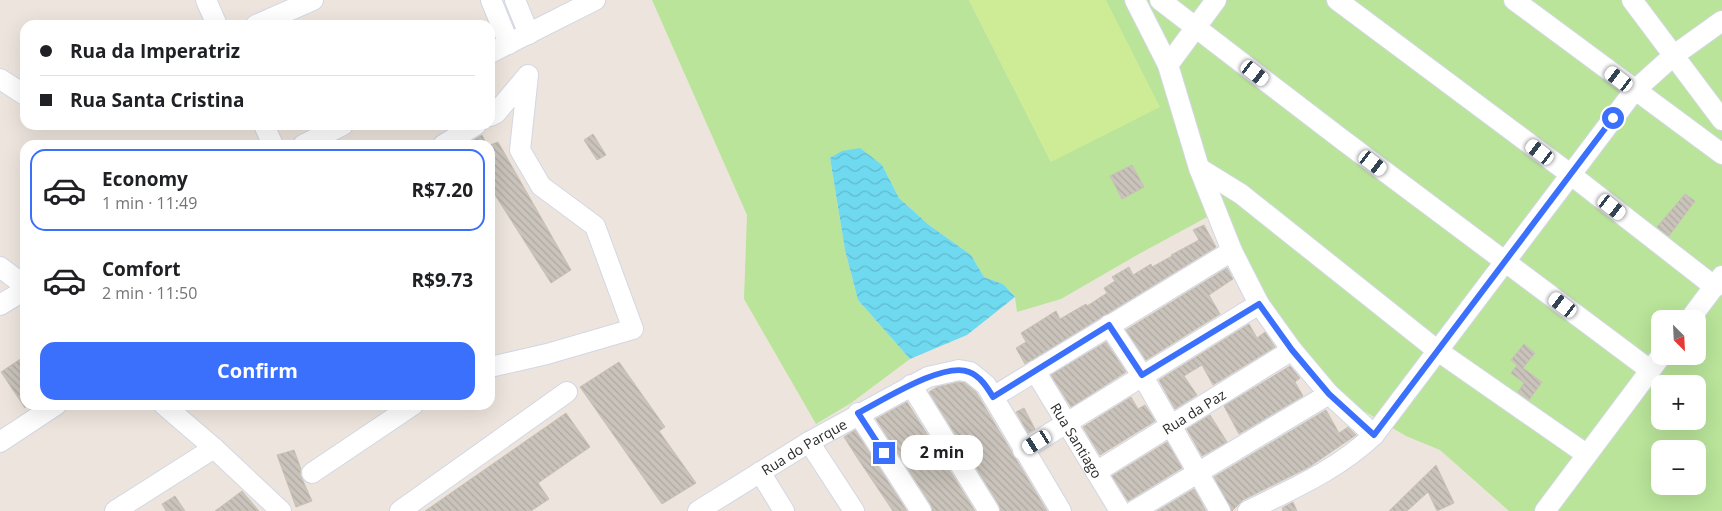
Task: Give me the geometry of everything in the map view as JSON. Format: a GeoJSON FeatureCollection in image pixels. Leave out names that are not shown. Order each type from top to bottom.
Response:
{"type":"FeatureCollection","features":[{"type":"Feature","properties":{"kind":"street"},"geometry":{"type":"LineString","coordinates":[[206,0],[215,20]]}},
{"type":"Feature","properties":{"kind":"street"},"geometry":{"type":"LineString","coordinates":[[267,20],[312,0]]}},
{"type":"Feature","properties":{"kind":"street"},"geometry":{"type":"LineString","coordinates":[[491,0],[509,44]]}},
{"type":"Feature","properties":{"kind":"street"},"geometry":{"type":"LineString","coordinates":[[515,0],[529,34]]}},
{"type":"Feature","properties":{"kind":"street"},"geometry":{"type":"LineString","coordinates":[[495,51],[529,34],[571,6],[595,0]]}},
{"type":"Feature","properties":{"kind":"street"},"geometry":{"type":"LineString","coordinates":[[1135,0],[1168,65],[1199,168],[1232,251],[1259,304],[1292,350],[1329,394],[1374,435]]}},
{"type":"Feature","properties":{"kind":"street"},"geometry":{"type":"LineString","coordinates":[[1160,0],[1504,262],[1651,360]]}},
{"type":"Feature","properties":{"kind":"street"},"geometry":{"type":"LineString","coordinates":[[1168,65],[1216,0]]}},
{"type":"Feature","properties":{"kind":"street"},"geometry":{"type":"LineString","coordinates":[[1337,0],[1570,174],[1718,281],[1697,310]]}},
{"type":"Feature","properties":{"kind":"street"},"geometry":{"type":"LineString","coordinates":[[1514,0],[1634,91],[1722,154]]}},
{"type":"Feature","properties":{"kind":"street"},"geometry":{"type":"LineString","coordinates":[[1632,0],[1722,120]]}},
{"type":"Feature","properties":{"kind":"street"},"geometry":{"type":"LineString","coordinates":[[1248,511],[1331,470],[1354,455],[1374,435],[1634,91],[1673,56],[1722,21]]}},
{"type":"Feature","properties":{"kind":"street"},"geometry":{"type":"LineString","coordinates":[[495,114],[528,75],[520,150],[541,186],[596,226],[633,329],[547,354],[495,366]]}},
{"type":"Feature","properties":{"kind":"street"},"geometry":{"type":"LineString","coordinates":[[0,79],[20,92]]}},
{"type":"Feature","properties":{"kind":"street"},"geometry":{"type":"LineString","coordinates":[[313,140],[333,130]]}},
{"type":"Feature","properties":{"kind":"street"},"geometry":{"type":"LineString","coordinates":[[451,140],[468,130]]}},
{"type":"Feature","properties":{"kind":"street"},"geometry":{"type":"LineString","coordinates":[[1199,168],[1241,194],[1438,351],[1586,454]]}},
{"type":"Feature","properties":{"kind":"street"},"geometry":{"type":"LineString","coordinates":[[993,397],[1232,251]]}},
{"type":"Feature","properties":{"kind":"street"},"geometry":{"type":"LineString","coordinates":[[8,271],[20,283]]}},
{"type":"Feature","properties":{"kind":"street"},"geometry":{"type":"LineString","coordinates":[[0,304],[20,291]]}},
{"type":"Feature","properties":{"kind":"street"},"geometry":{"type":"LineString","coordinates":[[1023,450],[1259,304]]}},
{"type":"Feature","properties":{"kind":"street"},"geometry":{"type":"LineString","coordinates":[[1109,325],[1142,375],[1220,511]]}},
{"type":"Feature","properties":{"kind":"street","name":"Rua da Paz"},"geometry":{"type":"LineString","coordinates":[[1096,472],[1169,424],[1292,350]]}},
{"type":"Feature","properties":{"kind":"street"},"geometry":{"type":"LineString","coordinates":[[1545,511],[1654,365]]}},
{"type":"Feature","properties":{"kind":"street","name":"Rua do Parque"},"geometry":{"type":"LineString","coordinates":[[709,508],[760,472],[858,413],[928,377],[959,370],[970,372],[986,385],[1061,511]]}},
{"type":"Feature","properties":{"kind":"street","name":"Rua Santiago"},"geometry":{"type":"LineString","coordinates":[[1035,371],[1068,422],[1120,511]]}},
{"type":"Feature","properties":{"kind":"street"},"geometry":{"type":"LineString","coordinates":[[911,385],[989,511]]}},
{"type":"Feature","properties":{"kind":"street"},"geometry":{"type":"LineString","coordinates":[[400,511],[567,392]]}},
{"type":"Feature","properties":{"kind":"street"},"geometry":{"type":"LineString","coordinates":[[1134,511],[1329,394]]}},
{"type":"Feature","properties":{"kind":"street"},"geometry":{"type":"LineString","coordinates":[[0,442],[48,410]]}},
{"type":"Feature","properties":{"kind":"street"},"geometry":{"type":"LineString","coordinates":[[170,410],[214,448],[281,511]]}},
{"type":"Feature","properties":{"kind":"street"},"geometry":{"type":"LineString","coordinates":[[312,473],[406,410]]}},
{"type":"Feature","properties":{"kind":"street"},"geometry":{"type":"LineString","coordinates":[[858,413],[921,511]]}},
{"type":"Feature","properties":{"kind":"street"},"geometry":{"type":"LineString","coordinates":[[809,442],[854,511]]}},
{"type":"Feature","properties":{"kind":"street"},"geometry":{"type":"LineString","coordinates":[[115,511],[214,448]]}},
{"type":"Feature","properties":{"kind":"street"},"geometry":{"type":"LineString","coordinates":[[760,472],[784,511]]}},
{"type":"Feature","properties":{"kind":"green space"},"geometry":{"type":"Polygon","coordinates":[[[652,0],[969,0],[1051,162],[1106,0],[1722,0],[1722,511],[1509,511],[1440,450],[1406,436],[1340,397],[1265,298],[1222,209],[1061,299],[1017,312],[1015,297],[1003,284],[984,277],[971,255],[929,225],[899,198],[882,165],[830,158],[845,250],[858,300],[910,359],[851,403],[816,424],[744,299],[747,215],[652,0]]]}},
{"type":"Feature","properties":{"kind":"green space"},"geometry":{"type":"Polygon","coordinates":[[[969,0],[1106,0],[1160,107],[1051,162],[969,0]]]}},
{"type":"Feature","properties":{"kind":"water"},"geometry":{"type":"Polygon","coordinates":[[[860,148],[882,165],[899,198],[929,225],[971,255],[984,277],[1003,284],[1015,297],[967,335],[910,359],[858,300],[845,250],[830,158],[842,151],[860,148]]]}},
{"type":"Feature","properties":{"kind":"building"},"geometry":{"type":"Polygon","coordinates":[[[593,134],[606,155],[597,160],[584,140],[593,134]]]}},
{"type":"Feature","properties":{"kind":"building"},"geometry":{"type":"Polygon","coordinates":[[[482,135],[484,140],[474,140],[482,135]]]}},
{"type":"Feature","properties":{"kind":"building"},"geometry":{"type":"Polygon","coordinates":[[[498,142],[571,270],[551,283],[495,195],[495,143],[498,142]]]}},
{"type":"Feature","properties":{"kind":"building"},"geometry":{"type":"Polygon","coordinates":[[[1132,165],[1144,187],[1122,199],[1110,176],[1132,165]]]}},
{"type":"Feature","properties":{"kind":"building"},"geometry":{"type":"Polygon","coordinates":[[[1685,194],[1695,201],[1669,236],[1657,227],[1685,194]]]}},
{"type":"Feature","properties":{"kind":"building"},"geometry":{"type":"Polygon","coordinates":[[[1204,225],[1216,247],[1025,364],[1016,348],[1026,342],[1021,333],[1056,311],[1060,319],[1086,304],[1087,306],[1107,293],[1104,288],[1115,281],[1112,277],[1129,267],[1133,275],[1151,264],[1152,267],[1172,256],[1199,240],[1193,230],[1204,225]]]}},
{"type":"Feature","properties":{"kind":"building"},"geometry":{"type":"Polygon","coordinates":[[[1227,268],[1233,279],[1209,295],[1220,314],[1146,360],[1126,330],[1227,268]]]}},
{"type":"Feature","properties":{"kind":"building"},"geometry":{"type":"Polygon","coordinates":[[[1249,324],[1257,338],[1265,332],[1275,347],[1213,385],[1202,365],[1184,376],[1197,395],[1175,409],[1159,380],[1249,324]]]}},
{"type":"Feature","properties":{"kind":"building"},"geometry":{"type":"Polygon","coordinates":[[[1106,342],[1126,372],[1071,407],[1051,375],[1106,342]]]}},
{"type":"Feature","properties":{"kind":"building"},"geometry":{"type":"Polygon","coordinates":[[[1524,344],[1535,353],[1523,368],[1542,382],[1529,400],[1518,392],[1524,383],[1511,373],[1517,365],[1511,360],[1524,344]]]}},
{"type":"Feature","properties":{"kind":"building"},"geometry":{"type":"Polygon","coordinates":[[[20,359],[20,400],[1,372],[20,359]]]}},
{"type":"Feature","properties":{"kind":"building"},"geometry":{"type":"Polygon","coordinates":[[[619,362],[665,427],[659,431],[696,483],[662,504],[580,387],[619,362]]]}},
{"type":"Feature","properties":{"kind":"building"},"geometry":{"type":"Polygon","coordinates":[[[1290,366],[1300,378],[1295,382],[1303,396],[1239,434],[1224,406],[1290,366]]]}},
{"type":"Feature","properties":{"kind":"building"},"geometry":{"type":"Polygon","coordinates":[[[959,382],[965,383],[976,392],[1047,511],[1001,511],[929,392],[937,387],[959,382]]]}},
{"type":"Feature","properties":{"kind":"building"},"geometry":{"type":"Polygon","coordinates":[[[1131,397],[1138,409],[1145,405],[1155,421],[1100,455],[1083,427],[1131,397]]]}},
{"type":"Feature","properties":{"kind":"building"},"geometry":{"type":"Polygon","coordinates":[[[907,402],[975,511],[933,511],[876,419],[907,402]]]}},
{"type":"Feature","properties":{"kind":"building"},"geometry":{"type":"Polygon","coordinates":[[[1024,408],[1035,429],[1028,433],[1016,412],[1024,408]]]}},
{"type":"Feature","properties":{"kind":"building"},"geometry":{"type":"Polygon","coordinates":[[[1326,410],[1339,433],[1348,427],[1356,435],[1309,467],[1243,500],[1232,511],[1214,477],[1326,410]]]}},
{"type":"Feature","properties":{"kind":"building"},"geometry":{"type":"Polygon","coordinates":[[[566,413],[590,447],[538,483],[549,499],[531,511],[425,511],[566,413]]]}},
{"type":"Feature","properties":{"kind":"building"},"geometry":{"type":"Polygon","coordinates":[[[1210,415],[1227,442],[1202,456],[1187,429],[1210,415]]]}},
{"type":"Feature","properties":{"kind":"building"},"geometry":{"type":"Polygon","coordinates":[[[855,430],[907,511],[893,511],[858,459],[844,437],[855,430]]]}},
{"type":"Feature","properties":{"kind":"building"},"geometry":{"type":"Polygon","coordinates":[[[1167,442],[1182,468],[1128,501],[1112,476],[1167,442]]]}},
{"type":"Feature","properties":{"kind":"building"},"geometry":{"type":"Polygon","coordinates":[[[294,450],[301,469],[300,474],[312,501],[296,507],[277,455],[294,450]]]}},
{"type":"Feature","properties":{"kind":"building"},"geometry":{"type":"Polygon","coordinates":[[[1436,465],[1454,503],[1437,511],[1428,492],[1407,511],[1389,511],[1436,465]]]}},
{"type":"Feature","properties":{"kind":"building"},"geometry":{"type":"Polygon","coordinates":[[[1194,489],[1206,511],[1157,511],[1194,489]]]}},
{"type":"Feature","properties":{"kind":"building"},"geometry":{"type":"Polygon","coordinates":[[[242,491],[259,511],[215,511],[242,491]]]}},
{"type":"Feature","properties":{"kind":"building"},"geometry":{"type":"Polygon","coordinates":[[[175,496],[185,511],[166,511],[162,504],[175,496]]]}},
{"type":"Feature","properties":{"kind":"building"},"geometry":{"type":"Polygon","coordinates":[[[1293,502],[1297,511],[1283,511],[1282,508],[1293,502]]]}},
{"type":"Feature","properties":{"kind":"route"},"geometry":{"type":"LineString","coordinates":[[884,453],[858,413],[928,377],[959,370],[970,372],[986,385],[993,397],[1109,325],[1142,375],[1259,304],[1292,350],[1329,394],[1374,435],[1613,118]]}}]}
